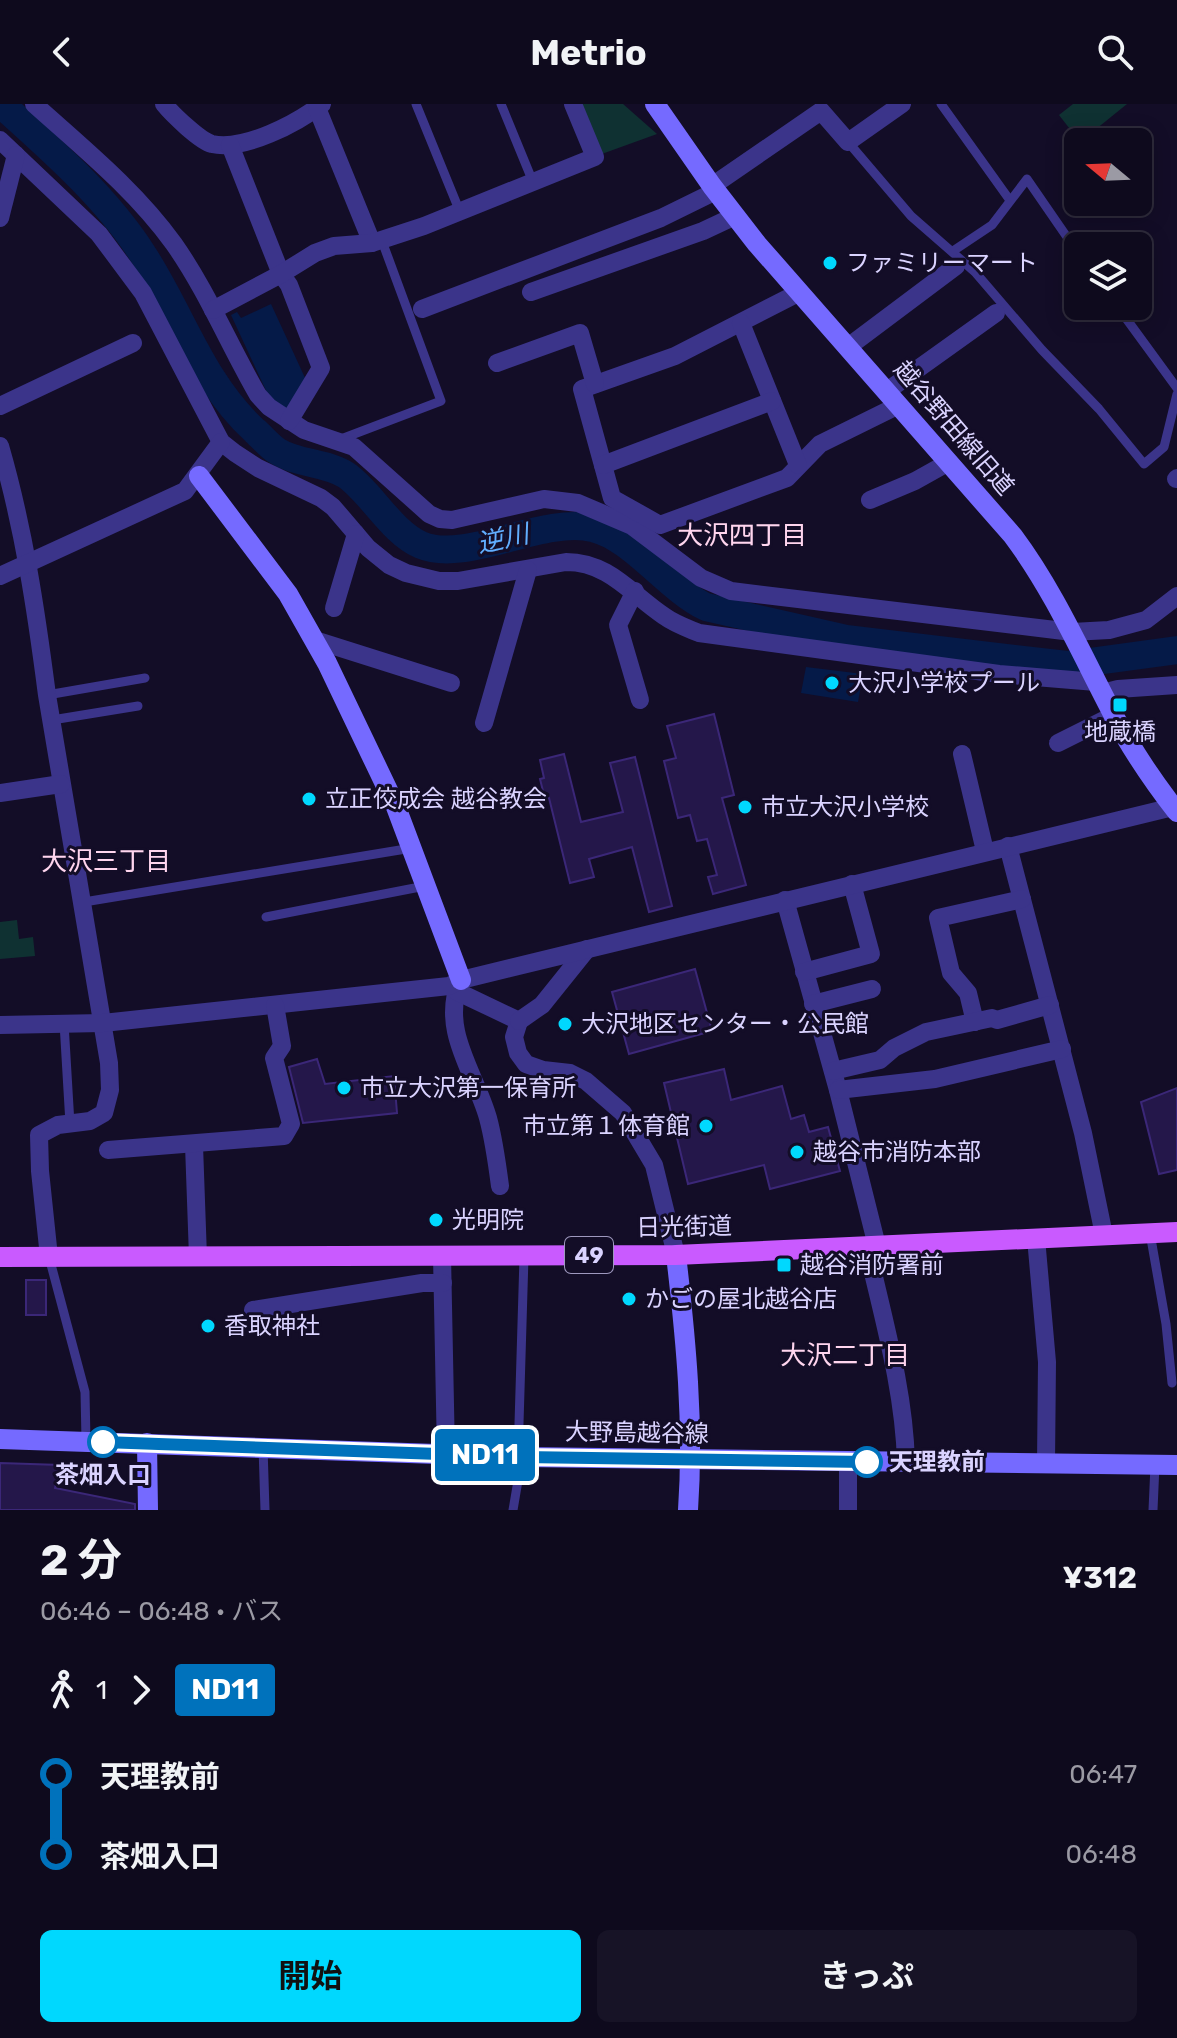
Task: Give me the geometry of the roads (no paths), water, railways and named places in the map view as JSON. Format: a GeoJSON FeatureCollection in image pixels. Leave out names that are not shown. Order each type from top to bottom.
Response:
{"type":"FeatureCollection","features":[{"type":"Feature","properties":{"kind":"main road","name":"日光街道"},"geometry":{"type":"LineString","coordinates":[[0,1257],[676,1255],[1177,1232]]}},
{"type":"Feature","properties":{"kind":"street"},"geometry":{"type":"LineString","coordinates":[[164,104],[209,144],[230,145],[259,139],[320,106],[377,242]]}},
{"type":"Feature","properties":{"kind":"street"},"geometry":{"type":"LineString","coordinates":[[213,310],[315,253],[334,246],[377,242],[595,157],[573,104]]}},
{"type":"Feature","properties":{"kind":"street","name":"越谷野田線旧道"},"geometry":{"type":"LineString","coordinates":[[655,104],[735,216],[1025,552],[1075,637],[1114,715],[1149,775],[1175,810]]}},
{"type":"Feature","properties":{"kind":"street"},"geometry":{"type":"LineString","coordinates":[[422,309],[661,218],[714,189],[821,111],[848,142],[902,104]]}},
{"type":"Feature","properties":{"kind":"street"},"geometry":{"type":"LineString","coordinates":[[42,106],[131,191],[172,242],[193,273],[258,395],[269,407],[304,430],[354,447],[429,514],[440,519],[452,520],[544,499],[578,503],[632,526],[701,578],[731,591],[1075,637],[1146,620],[1177,596]]}},
{"type":"Feature","properties":{"kind":"street"},"geometry":{"type":"LineString","coordinates":[[0,140],[99,234],[143,293],[221,442],[258,468],[321,498],[333,507],[368,548],[389,565],[426,579],[458,581],[566,562],[583,562],[616,577],[663,616],[699,633],[1118,689],[1177,685]]}},
{"type":"Feature","properties":{"kind":"street"},"geometry":{"type":"LineString","coordinates":[[230,145],[321,368],[289,421]]}},
{"type":"Feature","properties":{"kind":"street"},"geometry":{"type":"LineString","coordinates":[[0,218],[16,155]]}},
{"type":"Feature","properties":{"kind":"street"},"geometry":{"type":"LineString","coordinates":[[531,292],[703,231],[735,216]]}},
{"type":"Feature","properties":{"kind":"street"},"geometry":{"type":"LineString","coordinates":[[848,347],[954,258]]}},
{"type":"Feature","properties":{"kind":"street"},"geometry":{"type":"LineString","coordinates":[[800,292],[675,356],[582,389],[612,498],[660,525],[787,478],[820,444],[893,398],[996,313]]}},
{"type":"Feature","properties":{"kind":"street"},"geometry":{"type":"LineString","coordinates":[[741,323],[798,465]]}},
{"type":"Feature","properties":{"kind":"street"},"geometry":{"type":"LineString","coordinates":[[497,363],[580,333],[595,384]]}},
{"type":"Feature","properties":{"kind":"street"},"geometry":{"type":"LineString","coordinates":[[0,406],[133,343]]}},
{"type":"Feature","properties":{"kind":"street"},"geometry":{"type":"LineString","coordinates":[[603,465],[772,401]]}},
{"type":"Feature","properties":{"kind":"street"},"geometry":{"type":"LineString","coordinates":[[0,576],[185,491],[199,476],[221,442]]}},
{"type":"Feature","properties":{"kind":"street"},"geometry":{"type":"LineString","coordinates":[[0,446],[18,507],[29,564],[61,784],[84,902],[109,1063],[110,1090],[104,1113],[90,1121],[58,1125],[39,1135],[49,1257]]}},
{"type":"Feature","properties":{"kind":"street"},"geometry":{"type":"LineString","coordinates":[[870,500],[949,462]]}},
{"type":"Feature","properties":{"kind":"street"},"geometry":{"type":"LineString","coordinates":[[199,476],[273,572],[315,640],[370,748],[412,848],[459,985],[453,1024],[487,1115],[500,1186]]}},
{"type":"Feature","properties":{"kind":"street"},"geometry":{"type":"LineString","coordinates":[[334,608],[356,534]]}},
{"type":"Feature","properties":{"kind":"street"},"geometry":{"type":"LineString","coordinates":[[484,723],[528,570]]}},
{"type":"Feature","properties":{"kind":"street"},"geometry":{"type":"LineString","coordinates":[[635,591],[618,625],[640,700]]}},
{"type":"Feature","properties":{"kind":"street"},"geometry":{"type":"LineString","coordinates":[[315,640],[451,683]]}},
{"type":"Feature","properties":{"kind":"street"},"geometry":{"type":"LineString","coordinates":[[1058,743],[1114,715]]}},
{"type":"Feature","properties":{"kind":"street"},"geometry":{"type":"LineString","coordinates":[[962,754],[985,851]]}},
{"type":"Feature","properties":{"kind":"street"},"geometry":{"type":"LineString","coordinates":[[0,793],[61,784]]}},
{"type":"Feature","properties":{"kind":"street"},"geometry":{"type":"LineString","coordinates":[[0,1025],[103,1023],[459,985],[587,949],[985,851],[1175,810]]}},
{"type":"Feature","properties":{"kind":"street"},"geometry":{"type":"LineString","coordinates":[[1008,846],[1083,1133],[1104,1235]]}},
{"type":"Feature","properties":{"kind":"street"},"geometry":{"type":"LineString","coordinates":[[804,972],[871,954],[852,884]]}},
{"type":"Feature","properties":{"kind":"street"},"geometry":{"type":"LineString","coordinates":[[975,1022],[968,993],[951,973],[938,918],[1022,899]]}},
{"type":"Feature","properties":{"kind":"street"},"geometry":{"type":"LineString","coordinates":[[785,900],[838,1090],[872,1246],[904,1419],[906,1462]]}},
{"type":"Feature","properties":{"kind":"street"},"geometry":{"type":"LineString","coordinates":[[587,949],[542,1005],[519,1021],[514,1037],[518,1053],[526,1064],[543,1070],[570,1073],[586,1081],[623,1113],[654,1165],[676,1255],[685,1338],[691,1460],[688,1510]]}},
{"type":"Feature","properties":{"kind":"street"},"geometry":{"type":"LineString","coordinates":[[459,985],[519,1021]]}},
{"type":"Feature","properties":{"kind":"street"},"geometry":{"type":"LineString","coordinates":[[813,1004],[872,989]]}},
{"type":"Feature","properties":{"kind":"street"},"geometry":{"type":"LineString","coordinates":[[108,1150],[284,1136],[291,1124],[274,1058],[282,1046],[275,1005]]}},
{"type":"Feature","properties":{"kind":"street"},"geometry":{"type":"LineString","coordinates":[[833,1071],[880,1060],[894,1048],[926,1032],[992,1018],[997,1020],[1050,1005]]}},
{"type":"Feature","properties":{"kind":"street"},"geometry":{"type":"LineString","coordinates":[[838,1090],[935,1079],[1062,1049]]}},
{"type":"Feature","properties":{"kind":"street"},"geometry":{"type":"LineString","coordinates":[[194,1145],[198,1257]]}},
{"type":"Feature","properties":{"kind":"street"},"geometry":{"type":"LineString","coordinates":[[1036,1238],[1047,1362],[1046,1463]]}},
{"type":"Feature","properties":{"kind":"street"},"geometry":{"type":"LineString","coordinates":[[442,1256],[446,1454]]}},
{"type":"Feature","properties":{"kind":"street"},"geometry":{"type":"LineString","coordinates":[[253,1310],[422,1283],[443,1283]]}},
{"type":"Feature","properties":{"kind":"street","name":"大野島越谷線"},"geometry":{"type":"LineString","coordinates":[[0,1439],[520,1457],[1177,1465]]}},
{"type":"Feature","properties":{"kind":"street"},"geometry":{"type":"LineString","coordinates":[[147,1443],[148,1510]]}},
{"type":"Feature","properties":{"kind":"street"},"geometry":{"type":"LineString","coordinates":[[848,1462],[848,1510]]}},
{"type":"Feature","properties":{"kind":"lane"},"geometry":{"type":"LineString","coordinates":[[416,104],[460,212]]}},
{"type":"Feature","properties":{"kind":"lane"},"geometry":{"type":"LineString","coordinates":[[501,104],[533,182]]}},
{"type":"Feature","properties":{"kind":"lane"},"geometry":{"type":"LineString","coordinates":[[941,104],[1009,199]]}},
{"type":"Feature","properties":{"kind":"lane"},"geometry":{"type":"LineString","coordinates":[[848,142],[911,216],[954,258],[975,272],[1042,350],[1099,409],[1144,464],[1164,447],[1177,394]]}},
{"type":"Feature","properties":{"kind":"lane"},"geometry":{"type":"LineString","coordinates":[[954,258],[992,225],[1027,179],[1064,233]]}},
{"type":"Feature","properties":{"kind":"lane"},"geometry":{"type":"LineString","coordinates":[[338,440],[441,401],[377,242]]}},
{"type":"Feature","properties":{"kind":"lane"},"geometry":{"type":"LineString","coordinates":[[1127,320],[1177,388]]}},
{"type":"Feature","properties":{"kind":"lane"},"geometry":{"type":"LineString","coordinates":[[47,695],[145,678]]}},
{"type":"Feature","properties":{"kind":"lane"},"geometry":{"type":"LineString","coordinates":[[52,720],[138,706]]}},
{"type":"Feature","properties":{"kind":"lane"},"geometry":{"type":"LineString","coordinates":[[84,902],[412,848]]}},
{"type":"Feature","properties":{"kind":"lane"},"geometry":{"type":"LineString","coordinates":[[266,917],[425,886]]}},
{"type":"Feature","properties":{"kind":"lane"},"geometry":{"type":"LineString","coordinates":[[64,1023],[70,1124]]}},
{"type":"Feature","properties":{"kind":"lane"},"geometry":{"type":"LineString","coordinates":[[1150,1233],[1166,1324],[1172,1383]]}},
{"type":"Feature","properties":{"kind":"lane"},"geometry":{"type":"LineString","coordinates":[[513,1510],[520,1457],[524,1255]]}},
{"type":"Feature","properties":{"kind":"lane"},"geometry":{"type":"LineString","coordinates":[[49,1257],[85,1392],[86,1441]]}},
{"type":"Feature","properties":{"kind":"lane"},"geometry":{"type":"LineString","coordinates":[[263,1447],[265,1510]]}},
{"type":"Feature","properties":{"kind":"lane"},"geometry":{"type":"LineString","coordinates":[[1153,1510],[1155,1465]]}},
{"type":"Feature","properties":{"kind":"water"},"geometry":{"type":"Polygon","coordinates":[[[271,304],[306,380],[286,411],[269,397],[231,315],[237,312],[241,318],[271,304]]]}},
{"type":"Feature","properties":{"kind":"water","name":"大沢小学校プール"},"geometry":{"type":"Polygon","coordinates":[[[806,667],[863,674],[858,702],[801,693],[806,667]]]}},
{"type":"Feature","properties":{"kind":"waterway","name":"逆川"},"geometry":{"type":"LineString","coordinates":[[1,104],[76,174],[128,232],[156,276],[206,369],[236,412],[277,451],[346,475],[400,531],[421,545],[460,549],[551,528],[593,528],[622,541],[677,588],[706,607],[846,639],[1067,665],[1177,650]]}},
{"type":"Feature","properties":{"kind":"place","name":"ファミリーマート"},"geometry":{"type":"Point","coordinates":[830,263]}},
{"type":"Feature","properties":{"kind":"place","name":"大沢小学校プール"},"geometry":{"type":"Point","coordinates":[832,683]}},
{"type":"Feature","properties":{"kind":"place","name":"地蔵橋"},"geometry":{"type":"Point","coordinates":[1120,705]}},
{"type":"Feature","properties":{"kind":"place","name":"立正佼成会 越谷教会"},"geometry":{"type":"Point","coordinates":[309,799]}},
{"type":"Feature","properties":{"kind":"place","name":"市立大沢小学校"},"geometry":{"type":"Point","coordinates":[745,807]}},
{"type":"Feature","properties":{"kind":"place","name":"大沢地区センター・公民館"},"geometry":{"type":"Point","coordinates":[565,1024]}},
{"type":"Feature","properties":{"kind":"place","name":"市立大沢第一保育所"},"geometry":{"type":"Point","coordinates":[344,1088]}},
{"type":"Feature","properties":{"kind":"place","name":"市立第１体育館"},"geometry":{"type":"Point","coordinates":[706,1126]}},
{"type":"Feature","properties":{"kind":"place","name":"越谷市消防本部"},"geometry":{"type":"Point","coordinates":[797,1152]}},
{"type":"Feature","properties":{"kind":"place","name":"光明院"},"geometry":{"type":"Point","coordinates":[436,1220]}},
{"type":"Feature","properties":{"kind":"place","name":"越谷消防署前"},"geometry":{"type":"Point","coordinates":[784,1265]}},
{"type":"Feature","properties":{"kind":"place","name":"かごの屋北越谷店"},"geometry":{"type":"Point","coordinates":[629,1299]}},
{"type":"Feature","properties":{"kind":"place","name":"香取神社"},"geometry":{"type":"Point","coordinates":[208,1326]}},
{"type":"Feature","properties":{"kind":"place","name":"茶畑入口"},"geometry":{"type":"Point","coordinates":[103,1442]}},
{"type":"Feature","properties":{"kind":"place","name":"天理教前"},"geometry":{"type":"Point","coordinates":[867,1462]}},
{"type":"Feature","properties":{"kind":"district","name":"大沢四丁目"},"geometry":{"type":"Point","coordinates":[742,535]}},
{"type":"Feature","properties":{"kind":"district","name":"大沢三丁目"},"geometry":{"type":"Point","coordinates":[106,861]}},
{"type":"Feature","properties":{"kind":"district","name":"大沢二丁目"},"geometry":{"type":"Point","coordinates":[845,1355]}}]}
